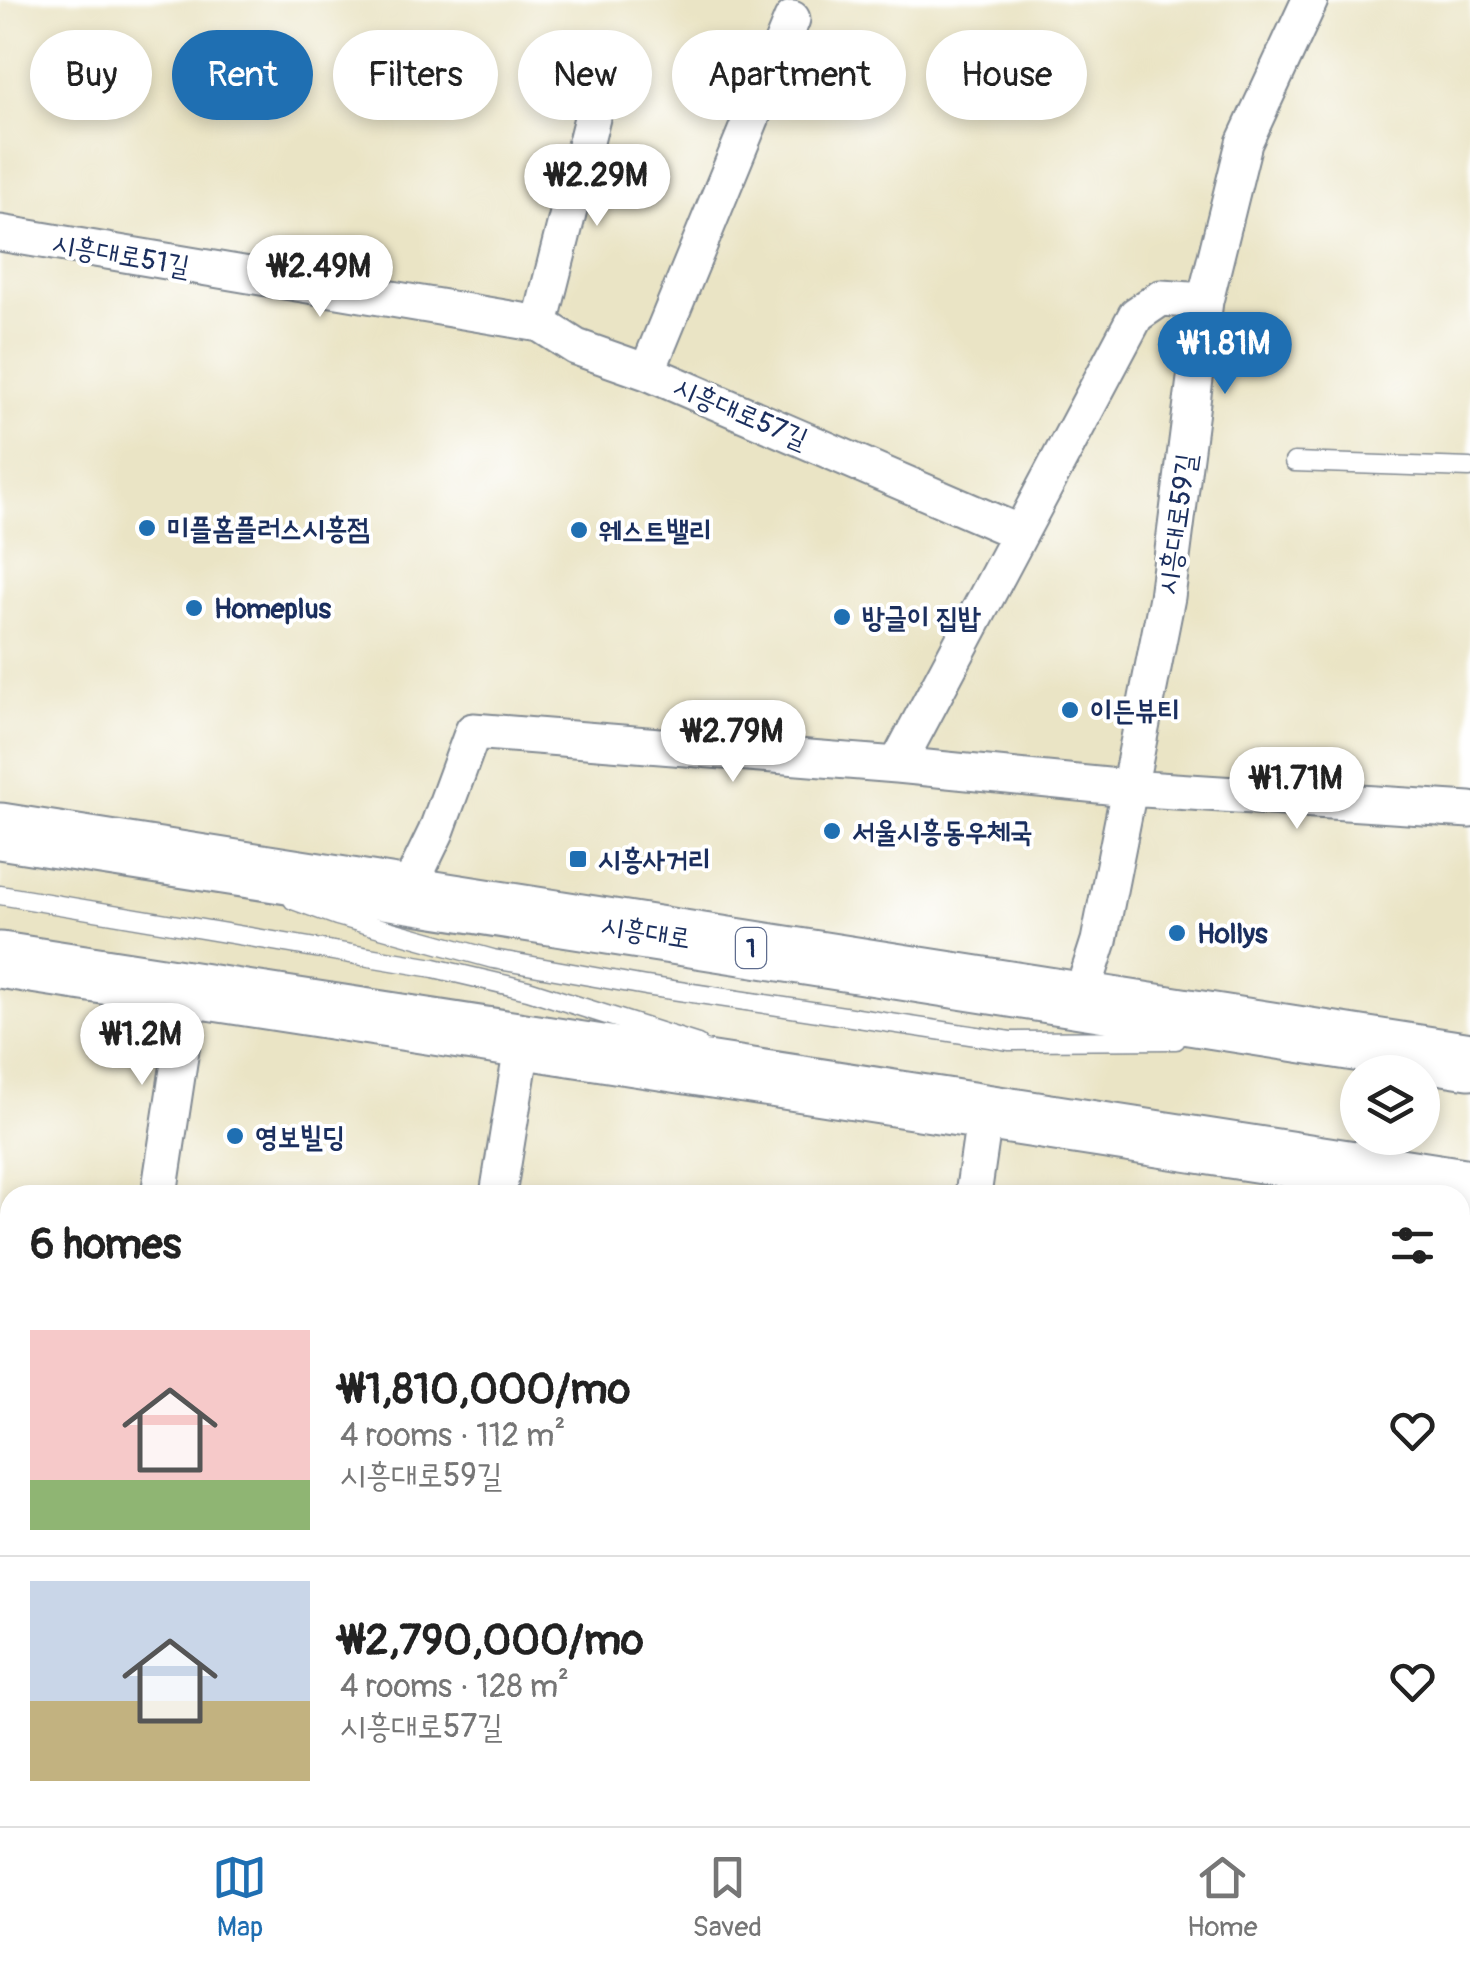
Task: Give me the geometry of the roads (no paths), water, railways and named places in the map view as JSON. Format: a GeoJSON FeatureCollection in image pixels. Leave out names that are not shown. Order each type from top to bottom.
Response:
{"type":"FeatureCollection","features":[{"type":"Feature","properties":{"kind":"main road","name":"시흥대로"},"geometry":{"type":"LineString","coordinates":[[0,830],[1470,1060]]}},
{"type":"Feature","properties":{"kind":"main road"},"geometry":{"type":"LineString","coordinates":[[0,960],[1451,1185]]}},
{"type":"Feature","properties":{"kind":"street","name":"시흥대로59길"},"geometry":{"type":"LineString","coordinates":[[1080,1000],[1099,941],[1167,597],[1204,301],[1244,142],[1310,0]]}},
{"type":"Feature","properties":{"kind":"street","name":"시흥대로57길"},"geometry":{"type":"LineString","coordinates":[[792,19],[646,372],[1020,533]]}},
{"type":"Feature","properties":{"kind":"street"},"geometry":{"type":"LineString","coordinates":[[540,324],[591,120]]}},
{"type":"Feature","properties":{"kind":"street","name":"시흥대로51길"},"geometry":{"type":"LineString","coordinates":[[0,233],[540,324],[576,347],[646,372]]}},
{"type":"Feature","properties":{"kind":"street"},"geometry":{"type":"LineString","coordinates":[[896,765],[1136,315],[1161,298],[1204,301]]}},
{"type":"Feature","properties":{"kind":"street"},"geometry":{"type":"LineString","coordinates":[[406,894],[436,832],[473,731],[1128,788],[1470,810]]}},
{"type":"Feature","properties":{"kind":"street"},"geometry":{"type":"LineString","coordinates":[[161,1185],[190,990]]}},
{"type":"Feature","properties":{"kind":"street"},"geometry":{"type":"LineString","coordinates":[[500,1185],[523,1041]]}},
{"type":"Feature","properties":{"kind":"street"},"geometry":{"type":"LineString","coordinates":[[974,1185],[984,1112]]}},
{"type":"Feature","properties":{"kind":"lane"},"geometry":{"type":"LineString","coordinates":[[1294,462],[1470,468]]}},
{"type":"Feature","properties":{"kind":"lane"},"geometry":{"type":"LineString","coordinates":[[176,858],[338,916],[493,959],[1010,1042],[1188,1040]]}},
{"type":"Feature","properties":{"kind":"lane"},"geometry":{"type":"LineString","coordinates":[[0,895],[434,968],[528,990],[718,1050]]}},
{"type":"Feature","properties":{"kind":"lane"},"geometry":{"type":"LineString","coordinates":[[1208,1039],[1327,1038]]}},
{"type":"Feature","properties":{"kind":"lane"},"geometry":{"type":"LineString","coordinates":[[737,1056],[851,1092]]}},
{"type":"Feature","properties":{"kind":"place","name":"미플홈플러스시흥점"},"geometry":{"type":"Point","coordinates":[147,528]}},
{"type":"Feature","properties":{"kind":"place","name":"웨스트밸리"},"geometry":{"type":"Point","coordinates":[579,530]}},
{"type":"Feature","properties":{"kind":"place","name":"Homeplus"},"geometry":{"type":"Point","coordinates":[194,608]}},
{"type":"Feature","properties":{"kind":"place","name":"방글이 집밥"},"geometry":{"type":"Point","coordinates":[842,617]}},
{"type":"Feature","properties":{"kind":"place","name":"이든뷰티"},"geometry":{"type":"Point","coordinates":[1070,710]}},
{"type":"Feature","properties":{"kind":"place","name":"서울시흥동우체국"},"geometry":{"type":"Point","coordinates":[832,831]}},
{"type":"Feature","properties":{"kind":"place","name":"시흥사거리"},"geometry":{"type":"Point","coordinates":[578,859]}},
{"type":"Feature","properties":{"kind":"place","name":"Hollys"},"geometry":{"type":"Point","coordinates":[1177,933]}},
{"type":"Feature","properties":{"kind":"place","name":"영보빌딩"},"geometry":{"type":"Point","coordinates":[235,1136]}}]}
